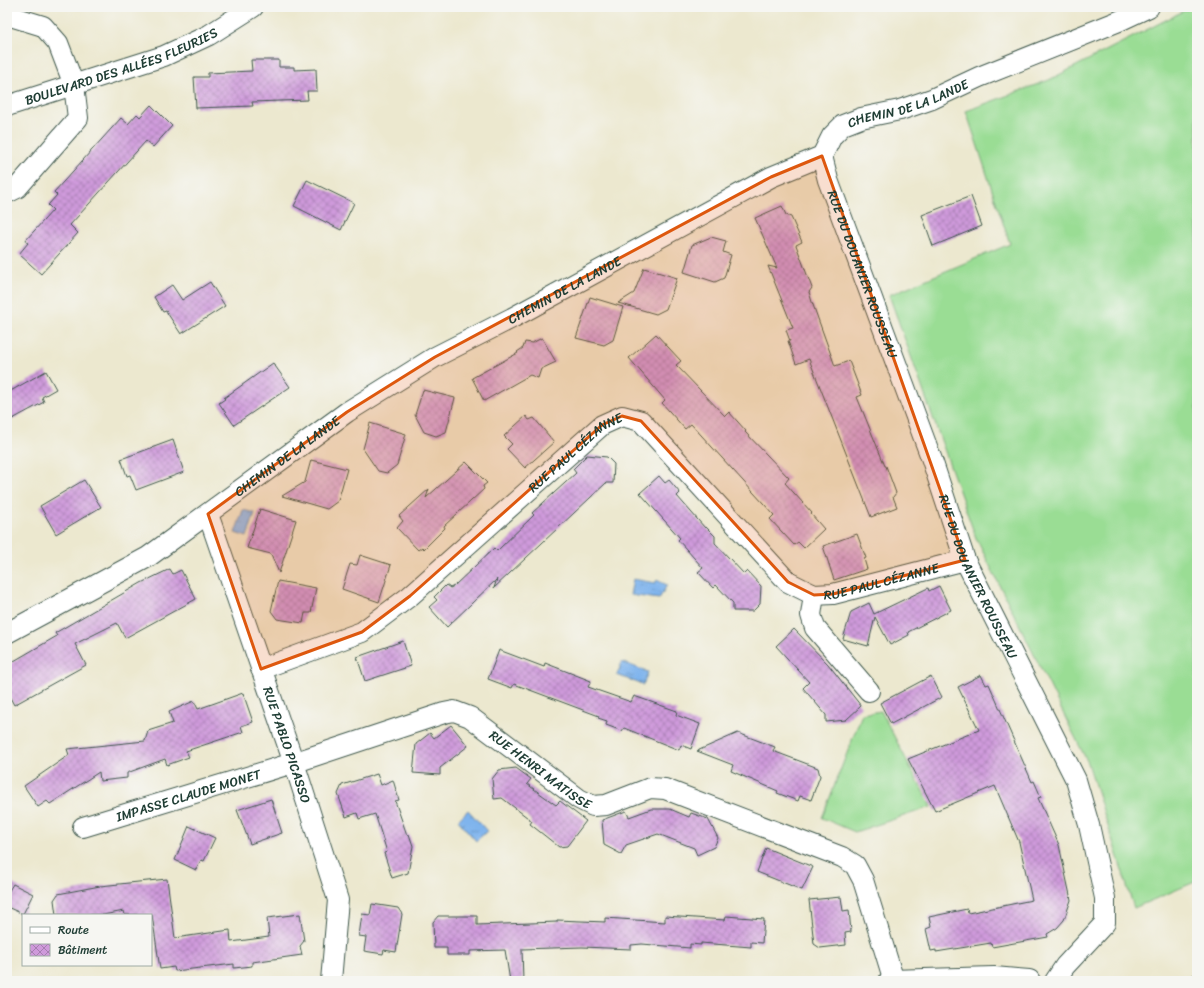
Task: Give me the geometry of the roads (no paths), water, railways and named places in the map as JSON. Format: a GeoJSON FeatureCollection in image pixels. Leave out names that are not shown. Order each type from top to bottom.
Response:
{"type":"FeatureCollection","features":[{"type":"Feature","properties":{"kind":"street","name":"BOULEVARD DES ALLÉES FLEURIES"},"geometry":{"type":"LineString","coordinates":[[7,106],[164,56],[209,35],[254,7]]}},
{"type":"Feature","properties":{"kind":"street","name":"CHEMIN DE LA LANDE"},"geometry":{"type":"LineString","coordinates":[[7,633],[148,557],[347,412],[435,357],[512,318],[771,177],[822,156],[832,136],[843,125],[861,118],[900,110],[932,98],[979,77],[1112,24],[1149,7]]}},
{"type":"Feature","properties":{"kind":"street"},"geometry":{"type":"LineString","coordinates":[[7,15],[43,26],[58,43],[74,85],[78,118],[18,188],[7,193]]}},
{"type":"Feature","properties":{"kind":"street","name":"RUE DU DOUANIER ROUSSEAU"},"geometry":{"type":"LineString","coordinates":[[822,156],[828,180],[932,460],[965,560],[1076,780],[1089,824],[1105,898],[1104,923],[1065,966],[1055,981]]}},
{"type":"Feature","properties":{"kind":"street","name":"RUE PAUL CÉZANNE"},"geometry":{"type":"LineString","coordinates":[[261,670],[362,632],[410,596],[602,425],[622,416],[641,421],[788,582],[814,595],[833,594],[965,560]]}},
{"type":"Feature","properties":{"kind":"street","name":"RUE PABLO PICASSO"},"geometry":{"type":"LineString","coordinates":[[208,514],[338,900],[331,981]]}},
{"type":"Feature","properties":{"kind":"street"},"geometry":{"type":"LineString","coordinates":[[814,595],[811,615],[815,628],[869,691]]}},
{"type":"Feature","properties":{"kind":"street","name":"RUE HENRI MATISSE"},"geometry":{"type":"LineString","coordinates":[[293,763],[444,712],[454,711],[470,717],[579,799],[593,806],[606,805],[650,788],[665,789],[842,857],[855,866],[863,880],[894,981]]}},
{"type":"Feature","properties":{"kind":"street","name":"IMPASSE CLAUDE MONET"},"geometry":{"type":"LineString","coordinates":[[84,827],[293,763]]}},
{"type":"Feature","properties":{"kind":"street"},"geometry":{"type":"LineString","coordinates":[[890,981],[994,978],[1029,981]]}},
{"type":"Feature","properties":{"kind":"water"},"geometry":{"type":"Polygon","coordinates":[[[243,510],[255,513],[247,537],[235,533],[243,510]]]}},
{"type":"Feature","properties":{"kind":"water"},"geometry":{"type":"Polygon","coordinates":[[[633,579],[655,583],[657,580],[667,585],[659,599],[630,595],[633,579]]]}},
{"type":"Feature","properties":{"kind":"water"},"geometry":{"type":"Polygon","coordinates":[[[622,662],[648,672],[643,685],[617,675],[622,662]]]}},
{"type":"Feature","properties":{"kind":"water"},"geometry":{"type":"Polygon","coordinates":[[[468,810],[487,831],[476,841],[458,820],[468,810]]]}},
{"type":"Feature","properties":{"kind":"railway"},"geometry":{"type":"LineString","coordinates":[[1186,981],[1197,975]]}}]}
